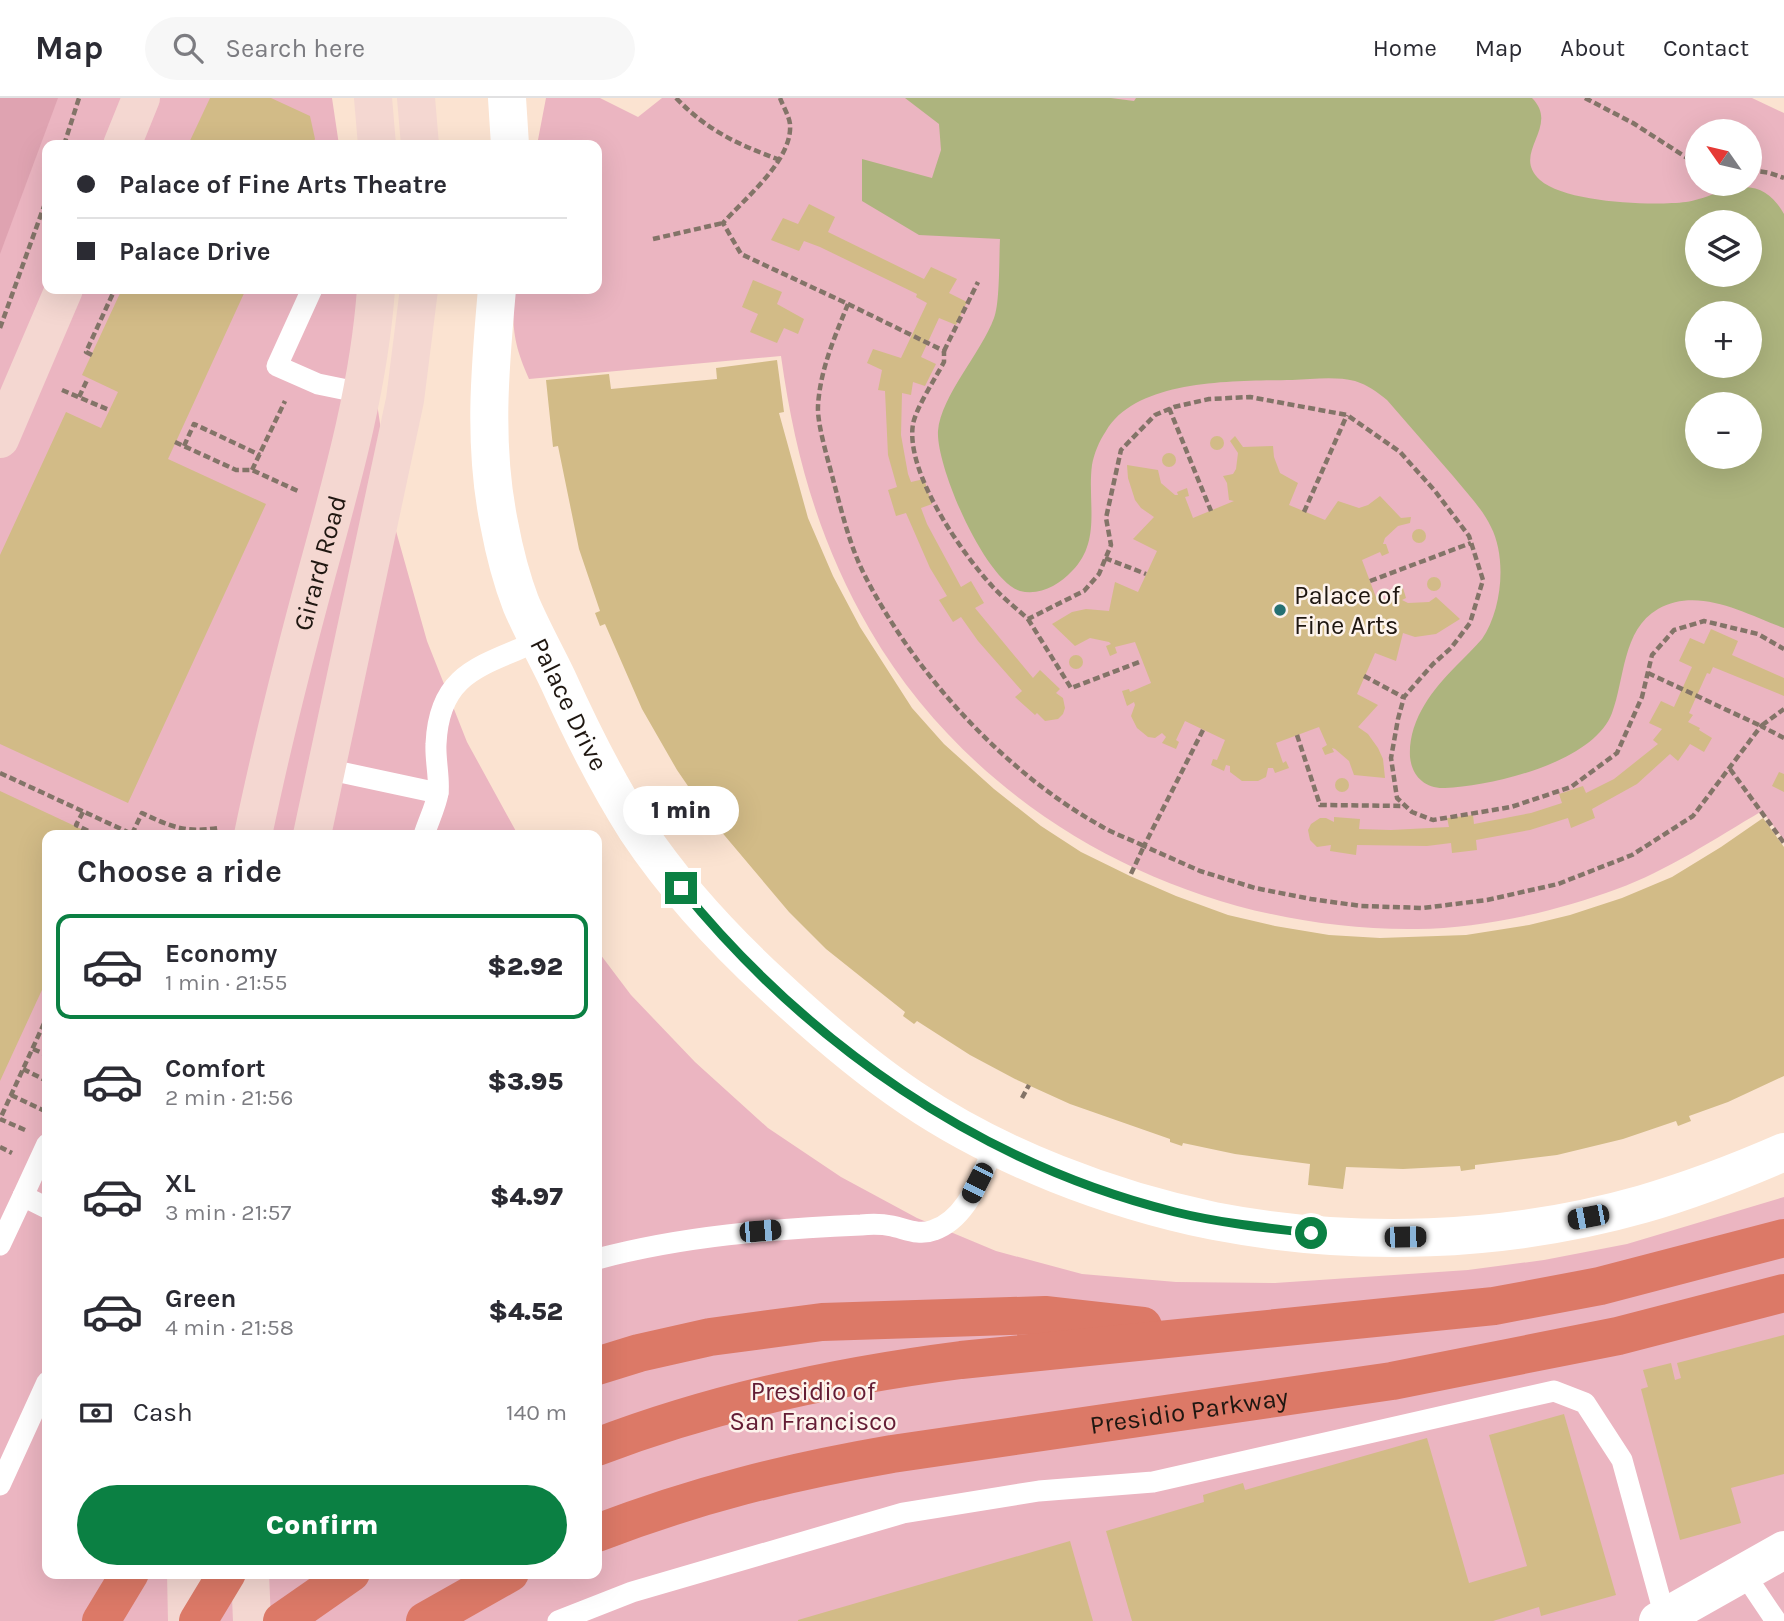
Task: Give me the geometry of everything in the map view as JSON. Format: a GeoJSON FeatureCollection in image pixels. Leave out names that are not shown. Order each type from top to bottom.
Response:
{"type":"FeatureCollection","features":[{"type":"Feature","properties":{"kind":"highway"},"geometry":{"type":"LineString","coordinates":[[602,1445],[727,1404],[834,1380],[961,1360],[1494,1306],[1643,1276],[1784,1238]]}},
{"type":"Feature","properties":{"kind":"highway","name":"Presidio Parkway"},"geometry":{"type":"LineString","coordinates":[[602,1531],[691,1499],[815,1467],[1392,1381],[1618,1336],[1784,1293]]}},
{"type":"Feature","properties":{"kind":"highway"},"geometry":{"type":"LineString","coordinates":[[602,1364],[709,1336],[785,1325],[860,1320],[1045,1315],[1225,1335]]}},
{"type":"Feature","properties":{"kind":"highway"},"geometry":{"type":"LineString","coordinates":[[101,1621],[126,1579]]}},
{"type":"Feature","properties":{"kind":"highway"},"geometry":{"type":"LineString","coordinates":[[198,1621],[223,1579]]}},
{"type":"Feature","properties":{"kind":"highway"},"geometry":{"type":"LineString","coordinates":[[282,1621],[342,1579]]}},
{"type":"Feature","properties":{"kind":"highway"},"geometry":{"type":"LineString","coordinates":[[425,1621],[499,1579]]}},
{"type":"Feature","properties":{"kind":"main road"},"geometry":{"type":"LineString","coordinates":[[130,124],[149,98]]}},
{"type":"Feature","properties":{"kind":"main road"},"geometry":{"type":"LineString","coordinates":[[373,98],[377,140]]}},
{"type":"Feature","properties":{"kind":"main road"},"geometry":{"type":"LineString","coordinates":[[416,98],[420,140]]}},
{"type":"Feature","properties":{"kind":"main road"},"geometry":{"type":"LineString","coordinates":[[0,439],[62,294]]}},
{"type":"Feature","properties":{"kind":"main road","name":"Girard Road"},"geometry":{"type":"LineString","coordinates":[[237,830],[277,727],[337,500],[362,393],[375,294]]}},
{"type":"Feature","properties":{"kind":"main road","name":"Girard Road"},"geometry":{"type":"LineString","coordinates":[[313,830],[405,400],[418,294]]}},
{"type":"Feature","properties":{"kind":"main road"},"geometry":{"type":"LineString","coordinates":[[186,1579],[187,1621]]}},
{"type":"Feature","properties":{"kind":"main road"},"geometry":{"type":"LineString","coordinates":[[250,1579],[252,1621]]}},
{"type":"Feature","properties":{"kind":"street"},"geometry":{"type":"LineString","coordinates":[[507,98],[510,140]]}},
{"type":"Feature","properties":{"kind":"street","name":"Palace Drive"},"geometry":{"type":"LineString","coordinates":[[497,294],[488,403],[488,444],[492,481],[508,564],[522,606],[589,744],[637,830],[728,942],[802,1012],[912,1098],[995,1147],[1074,1179],[1174,1212],[1274,1229],[1380,1237],[1483,1233],[1533,1228],[1588,1217],[1641,1205],[1690,1189],[1784,1152]]}},
{"type":"Feature","properties":{"kind":"street"},"geometry":{"type":"LineString","coordinates":[[1662,1619],[1784,1550]]}},
{"type":"Feature","properties":{"kind":"lane"},"geometry":{"type":"LineString","coordinates":[[310,294],[277,366],[318,384],[362,393]]}},
{"type":"Feature","properties":{"kind":"lane"},"geometry":{"type":"LineString","coordinates":[[426,830],[438,793],[435,768],[437,730],[445,700],[452,688],[474,669],[538,641]]}},
{"type":"Feature","properties":{"kind":"lane"},"geometry":{"type":"LineString","coordinates":[[326,769],[438,793]]}},
{"type":"Feature","properties":{"kind":"lane"},"geometry":{"type":"LineString","coordinates":[[602,1258],[670,1243],[753,1232],[870,1224],[893,1226],[914,1232],[934,1231],[953,1220],[961,1211],[995,1147]]}},
{"type":"Feature","properties":{"kind":"lane"},"geometry":{"type":"LineString","coordinates":[[0,1245],[42,1155]]}},
{"type":"Feature","properties":{"kind":"lane"},"geometry":{"type":"LineString","coordinates":[[23,1196],[42,1206]]}},
{"type":"Feature","properties":{"kind":"lane"},"geometry":{"type":"LineString","coordinates":[[558,1621],[632,1592],[903,1513],[1039,1491],[1153,1482],[1554,1391],[1585,1403],[1622,1460],[1662,1619]]}},
{"type":"Feature","properties":{"kind":"lane"},"geometry":{"type":"LineString","coordinates":[[0,1485],[42,1393]]}},
{"type":"Feature","properties":{"kind":"lane"},"geometry":{"type":"LineString","coordinates":[[1743,1572],[1776,1621]]}},
{"type":"Feature","properties":{"kind":"path"},"geometry":{"type":"LineString","coordinates":[[66,140],[79,98]]}},
{"type":"Feature","properties":{"kind":"path"},"geometry":{"type":"LineString","coordinates":[[676,98],[704,125],[728,139],[780,160]]}},
{"type":"Feature","properties":{"kind":"path"},"geometry":{"type":"LineString","coordinates":[[653,239],[723,223],[780,160],[788,145],[790,123],[780,98]]}},
{"type":"Feature","properties":{"kind":"path"},"geometry":{"type":"LineString","coordinates":[[1585,98],[1633,123],[1685,157]]}},
{"type":"Feature","properties":{"kind":"path"},"geometry":{"type":"LineString","coordinates":[[1762,172],[1784,178]]}},
{"type":"Feature","properties":{"kind":"path"},"geometry":{"type":"LineString","coordinates":[[0,328],[42,212]]}},
{"type":"Feature","properties":{"kind":"path"},"geometry":{"type":"LineString","coordinates":[[723,223],[741,254],[944,351]]}},
{"type":"Feature","properties":{"kind":"path"},"geometry":{"type":"LineString","coordinates":[[978,282],[944,351],[944,362],[913,424],[915,456],[929,494],[950,530],[992,586],[1028,619],[1071,688],[1142,661]]}},
{"type":"Feature","properties":{"kind":"path"},"geometry":{"type":"LineString","coordinates":[[92,355],[86,352],[113,294]]}},
{"type":"Feature","properties":{"kind":"path"},"geometry":{"type":"LineString","coordinates":[[848,304],[829,349],[818,407],[841,508],[863,572],[893,625],[931,677],[991,743],[1069,805],[1101,826],[1144,846],[1200,870],[1255,888],[1311,899],[1361,906],[1423,908],[1474,902],[1558,884],[1632,855],[1693,816],[1761,726],[1784,709]]}},
{"type":"Feature","properties":{"kind":"path"},"geometry":{"type":"LineString","coordinates":[[252,470],[298,375]]}},
{"type":"Feature","properties":{"kind":"path"},"geometry":{"type":"LineString","coordinates":[[79,397],[88,378]]}},
{"type":"Feature","properties":{"kind":"path"},"geometry":{"type":"LineString","coordinates":[[71,394],[110,410]]}},
{"type":"Feature","properties":{"kind":"path"},"geometry":{"type":"LineString","coordinates":[[1028,619],[1084,591],[1099,574],[1111,545],[1106,519],[1122,450],[1156,415],[1169,408],[1209,398],[1250,397],[1348,415],[1400,452],[1435,491],[1469,536],[1483,580],[1470,623],[1451,648],[1404,697],[1391,758],[1397,798],[1412,812],[1433,820],[1511,807],[1571,787],[1617,753],[1643,696],[1653,655],[1674,629],[1704,621],[1758,634],[1784,649]]}},
{"type":"Feature","properties":{"kind":"path"},"geometry":{"type":"LineString","coordinates":[[1169,408],[1211,511]]}},
{"type":"Feature","properties":{"kind":"path"},"geometry":{"type":"LineString","coordinates":[[1304,512],[1348,415]]}},
{"type":"Feature","properties":{"kind":"path"},"geometry":{"type":"LineString","coordinates":[[184,446],[194,424],[260,455]]}},
{"type":"Feature","properties":{"kind":"path"},"geometry":{"type":"LineString","coordinates":[[175,442],[236,470],[252,470],[304,494]]}},
{"type":"Feature","properties":{"kind":"path"},"geometry":{"type":"LineString","coordinates":[[1370,581],[1471,543]]}},
{"type":"Feature","properties":{"kind":"path"},"geometry":{"type":"LineString","coordinates":[[1105,558],[1146,573]]}},
{"type":"Feature","properties":{"kind":"path"},"geometry":{"type":"LineString","coordinates":[[1648,673],[1784,738]]}},
{"type":"Feature","properties":{"kind":"path"},"geometry":{"type":"LineString","coordinates":[[1364,676],[1404,697]]}},
{"type":"Feature","properties":{"kind":"path"},"geometry":{"type":"LineString","coordinates":[[1130,876],[1203,730]]}},
{"type":"Feature","properties":{"kind":"path"},"geometry":{"type":"LineString","coordinates":[[1297,735],[1320,805],[1405,806]]}},
{"type":"Feature","properties":{"kind":"path"},"geometry":{"type":"LineString","coordinates":[[1730,769],[1784,843]]}},
{"type":"Feature","properties":{"kind":"path"},"geometry":{"type":"LineString","coordinates":[[0,773],[123,830]]}},
{"type":"Feature","properties":{"kind":"path"},"geometry":{"type":"LineString","coordinates":[[83,811],[76,825],[86,830]]}},
{"type":"Feature","properties":{"kind":"path"},"geometry":{"type":"LineString","coordinates":[[134,830],[142,813],[172,827],[186,830]]}},
{"type":"Feature","properties":{"kind":"path"},"geometry":{"type":"LineString","coordinates":[[0,1119],[42,1028]]}},
{"type":"Feature","properties":{"kind":"path"},"geometry":{"type":"LineString","coordinates":[[33,1049],[42,1053]]}},
{"type":"Feature","properties":{"kind":"path"},"geometry":{"type":"LineString","coordinates":[[23,1069],[42,1078]]}},
{"type":"Feature","properties":{"kind":"path"},"geometry":{"type":"LineString","coordinates":[[1022,1098],[1029,1085]]}},
{"type":"Feature","properties":{"kind":"path"},"geometry":{"type":"LineString","coordinates":[[11,1095],[42,1110]]}},
{"type":"Feature","properties":{"kind":"green space","name":"Presidio of San Francisco"},"geometry":{"type":"Polygon","coordinates":[[[0,98],[332,98],[338,140],[42,140],[42,294],[361,294],[396,531],[427,641],[467,742],[515,830],[42,830],[42,1579],[602,1579],[602,957],[631,995],[695,1062],[768,1128],[841,1177],[917,1218],[996,1251],[1082,1274],[1176,1282],[1275,1283],[1468,1270],[1544,1260],[1627,1244],[1784,1197],[1784,1621],[0,1621],[0,98]]]}},
{"type":"Feature","properties":{"kind":"green space"},"geometry":{"type":"Polygon","coordinates":[[[546,98],[600,98],[638,117],[662,98],[1752,98],[1784,113],[1784,840],[1762,811],[1636,882],[1544,912],[1442,928],[1335,925],[1255,910],[1177,886],[1103,852],[1034,809],[972,758],[916,698],[870,630],[852,597],[823,531],[802,463],[781,356],[529,379],[515,335],[514,294],[602,294],[602,140],[538,140],[546,98]]]}},
{"type":"Feature","properties":{"kind":"shaded area"},"geometry":{"type":"Polygon","coordinates":[[[0,98],[58,98],[42,140],[0,254],[0,98]]]}},
{"type":"Feature","properties":{"kind":"shaded area"},"geometry":{"type":"Polygon","coordinates":[[[905,98],[1111,98],[1134,101],[1136,98],[1532,98],[1539,109],[1541,119],[1530,160],[1532,170],[1552,188],[1589,198],[1632,203],[1693,201],[1708,196],[1762,196],[1762,191],[1772,198],[1784,214],[1784,628],[1706,601],[1690,600],[1658,609],[1637,629],[1626,656],[1612,713],[1602,730],[1585,745],[1564,758],[1514,776],[1445,788],[1426,784],[1417,776],[1411,764],[1410,744],[1413,731],[1430,696],[1482,639],[1489,627],[1500,584],[1496,540],[1478,507],[1387,400],[1355,381],[1324,378],[1190,386],[1141,401],[1121,414],[1103,435],[1094,456],[1090,534],[1081,559],[1067,576],[1055,585],[1042,591],[1020,591],[1006,582],[992,566],[965,520],[945,470],[938,431],[946,404],[994,318],[1000,239],[919,235],[862,201],[862,159],[932,178],[941,150],[939,124],[905,98]]]}},
{"type":"Feature","properties":{"kind":"building"},"geometry":{"type":"Polygon","coordinates":[[[210,98],[271,98],[310,116],[315,139],[314,140],[190,140],[210,98]]]}},
{"type":"Feature","properties":{"kind":"building"},"geometry":{"type":"Polygon","coordinates":[[[809,204],[835,217],[828,232],[924,279],[931,267],[957,279],[949,293],[967,302],[956,325],[939,318],[921,357],[936,364],[925,386],[913,382],[911,395],[902,393],[901,435],[908,474],[911,482],[924,479],[932,504],[921,508],[927,524],[961,587],[971,581],[984,603],[975,608],[1033,678],[1040,670],[1060,689],[1056,693],[1063,698],[1065,708],[1058,719],[1045,721],[1015,697],[1022,691],[978,641],[961,617],[953,622],[939,600],[947,596],[930,568],[906,513],[896,516],[888,490],[897,487],[888,455],[885,391],[878,390],[882,370],[867,363],[873,349],[901,358],[927,303],[916,297],[917,294],[820,247],[804,241],[799,251],[771,240],[783,218],[798,224],[809,204]]]}},
{"type":"Feature","properties":{"kind":"building"},"geometry":{"type":"Polygon","coordinates":[[[753,280],[782,292],[777,304],[804,319],[798,334],[784,328],[777,343],[750,332],[758,314],[742,307],[753,280]]]}},
{"type":"Feature","properties":{"kind":"building"},"geometry":{"type":"Polygon","coordinates":[[[120,294],[244,294],[168,459],[266,504],[128,803],[0,744],[0,555],[66,412],[101,428],[118,392],[82,375],[120,294]]]}},
{"type":"Feature","properties":{"kind":"building"},"geometry":{"type":"Polygon","coordinates":[[[777,360],[784,412],[779,413],[808,518],[833,576],[860,627],[912,708],[944,744],[1041,826],[1081,852],[1130,876],[1228,915],[1329,935],[1380,938],[1466,935],[1570,915],[1622,898],[1672,877],[1763,818],[1784,847],[1784,1076],[1728,1102],[1689,1116],[1691,1121],[1678,1126],[1676,1121],[1623,1139],[1557,1155],[1475,1165],[1475,1169],[1461,1171],[1460,1166],[1403,1169],[1346,1167],[1343,1189],[1308,1185],[1310,1164],[1235,1154],[1183,1143],[1182,1146],[1170,1142],[1170,1139],[1070,1104],[970,1055],[917,1021],[914,1024],[903,1016],[905,1012],[826,949],[789,912],[709,817],[704,820],[697,808],[701,805],[677,770],[642,709],[605,624],[600,626],[595,613],[600,611],[579,549],[558,446],[553,447],[546,380],[609,374],[611,389],[717,379],[716,368],[777,360]]]}},
{"type":"Feature","properties":{"kind":"building"},"geometry":{"type":"Polygon","coordinates":[[[1217,436],[1222,438],[1222,448],[1217,450],[1212,448],[1210,443],[1212,438],[1217,436]]]}},
{"type":"Feature","properties":{"kind":"building","name":"Palace of Fine Arts"},"geometry":{"type":"Polygon","coordinates":[[[1235,436],[1243,447],[1273,446],[1280,473],[1298,483],[1289,505],[1325,520],[1338,501],[1359,508],[1380,496],[1401,518],[1411,517],[1410,523],[1398,526],[1385,538],[1383,544],[1386,544],[1389,553],[1382,556],[1380,552],[1362,560],[1377,600],[1397,597],[1395,590],[1403,588],[1406,598],[1402,600],[1408,603],[1429,602],[1436,597],[1460,619],[1436,634],[1415,637],[1403,633],[1396,661],[1375,653],[1357,694],[1378,705],[1358,727],[1368,734],[1378,748],[1383,759],[1385,778],[1354,775],[1349,761],[1335,749],[1332,748],[1334,752],[1325,755],[1322,748],[1327,745],[1319,727],[1276,743],[1283,763],[1286,761],[1289,768],[1275,773],[1273,768],[1268,768],[1266,777],[1258,781],[1242,781],[1230,772],[1230,766],[1226,765],[1224,771],[1211,765],[1213,759],[1217,760],[1225,740],[1185,721],[1176,740],[1179,742],[1176,749],[1162,743],[1166,737],[1162,733],[1155,738],[1148,737],[1137,728],[1131,716],[1134,702],[1127,706],[1122,691],[1129,689],[1130,692],[1151,683],[1135,642],[1115,647],[1117,653],[1110,656],[1106,646],[1111,644],[1109,642],[1090,638],[1075,646],[1052,624],[1072,612],[1086,609],[1109,611],[1115,582],[1138,592],[1157,551],[1133,539],[1154,517],[1135,500],[1127,465],[1158,470],[1161,483],[1175,495],[1187,488],[1189,496],[1185,497],[1193,518],[1234,501],[1229,500],[1227,483],[1223,476],[1233,474],[1236,469],[1238,453],[1230,441],[1235,436]]]}},
{"type":"Feature","properties":{"kind":"building"},"geometry":{"type":"Polygon","coordinates":[[[1169,453],[1174,455],[1174,465],[1169,467],[1164,465],[1162,460],[1164,455],[1169,453]]]}},
{"type":"Feature","properties":{"kind":"building"},"geometry":{"type":"Polygon","coordinates":[[[1419,529],[1424,531],[1424,541],[1419,543],[1414,541],[1412,536],[1414,531],[1419,529]]]}},
{"type":"Feature","properties":{"kind":"building"},"geometry":{"type":"Polygon","coordinates":[[[1434,577],[1439,579],[1439,589],[1434,591],[1429,589],[1427,584],[1429,579],[1434,577]]]}},
{"type":"Feature","properties":{"kind":"building"},"geometry":{"type":"Polygon","coordinates":[[[1711,629],[1738,641],[1732,655],[1784,678],[1784,696],[1713,667],[1710,674],[1707,673],[1689,713],[1693,715],[1688,722],[1712,738],[1704,752],[1690,744],[1678,761],[1670,754],[1637,784],[1592,809],[1595,818],[1571,828],[1568,818],[1530,830],[1476,840],[1477,850],[1452,853],[1451,843],[1427,846],[1357,845],[1356,855],[1330,851],[1331,845],[1317,847],[1310,840],[1308,830],[1311,824],[1320,818],[1334,822],[1334,817],[1360,819],[1359,829],[1449,827],[1447,818],[1473,815],[1474,824],[1531,813],[1562,803],[1559,794],[1583,786],[1586,793],[1614,779],[1658,744],[1653,740],[1662,729],[1649,723],[1661,701],[1674,707],[1692,667],[1679,661],[1690,638],[1704,644],[1711,629]]]}},
{"type":"Feature","properties":{"kind":"building"},"geometry":{"type":"Polygon","coordinates":[[[1076,655],[1081,657],[1081,667],[1076,669],[1071,667],[1069,662],[1071,657],[1076,655]]]}},
{"type":"Feature","properties":{"kind":"building"},"geometry":{"type":"Polygon","coordinates":[[[1779,772],[1784,774],[1784,792],[1772,786],[1779,772]]]}},
{"type":"Feature","properties":{"kind":"building"},"geometry":{"type":"Polygon","coordinates":[[[1342,778],[1347,780],[1347,790],[1342,792],[1337,790],[1335,785],[1337,780],[1342,778]]]}},
{"type":"Feature","properties":{"kind":"building"},"geometry":{"type":"Polygon","coordinates":[[[0,791],[83,830],[42,830],[42,990],[0,1081],[0,791]]]}},
{"type":"Feature","properties":{"kind":"building"},"geometry":{"type":"Polygon","coordinates":[[[1784,1335],[1784,1474],[1731,1488],[1741,1523],[1680,1540],[1641,1389],[1648,1387],[1643,1370],[1671,1363],[1675,1380],[1681,1378],[1677,1363],[1784,1335]]]}},
{"type":"Feature","properties":{"kind":"building"},"geometry":{"type":"Polygon","coordinates":[[[1564,1414],[1616,1595],[1541,1616],[1539,1607],[1493,1621],[1132,1621],[1106,1531],[1204,1502],[1203,1495],[1243,1483],[1245,1490],[1427,1438],[1469,1583],[1527,1566],[1489,1435],[1564,1414]]]}},
{"type":"Feature","properties":{"kind":"building"},"geometry":{"type":"Polygon","coordinates":[[[1070,1541],[1093,1621],[798,1621],[798,1620],[1070,1541]]]}},
{"type":"Feature","properties":{"kind":"place","name":"Palace of Fine Arts"},"geometry":{"type":"Point","coordinates":[1280,610]}},
{"type":"Feature","properties":{"kind":"route"},"geometry":{"type":"LineString","coordinates":[[681,888],[728,942],[802,1012],[912,1098],[995,1147],[1074,1179],[1174,1212],[1218,1221],[1311,1233]]}}]}
